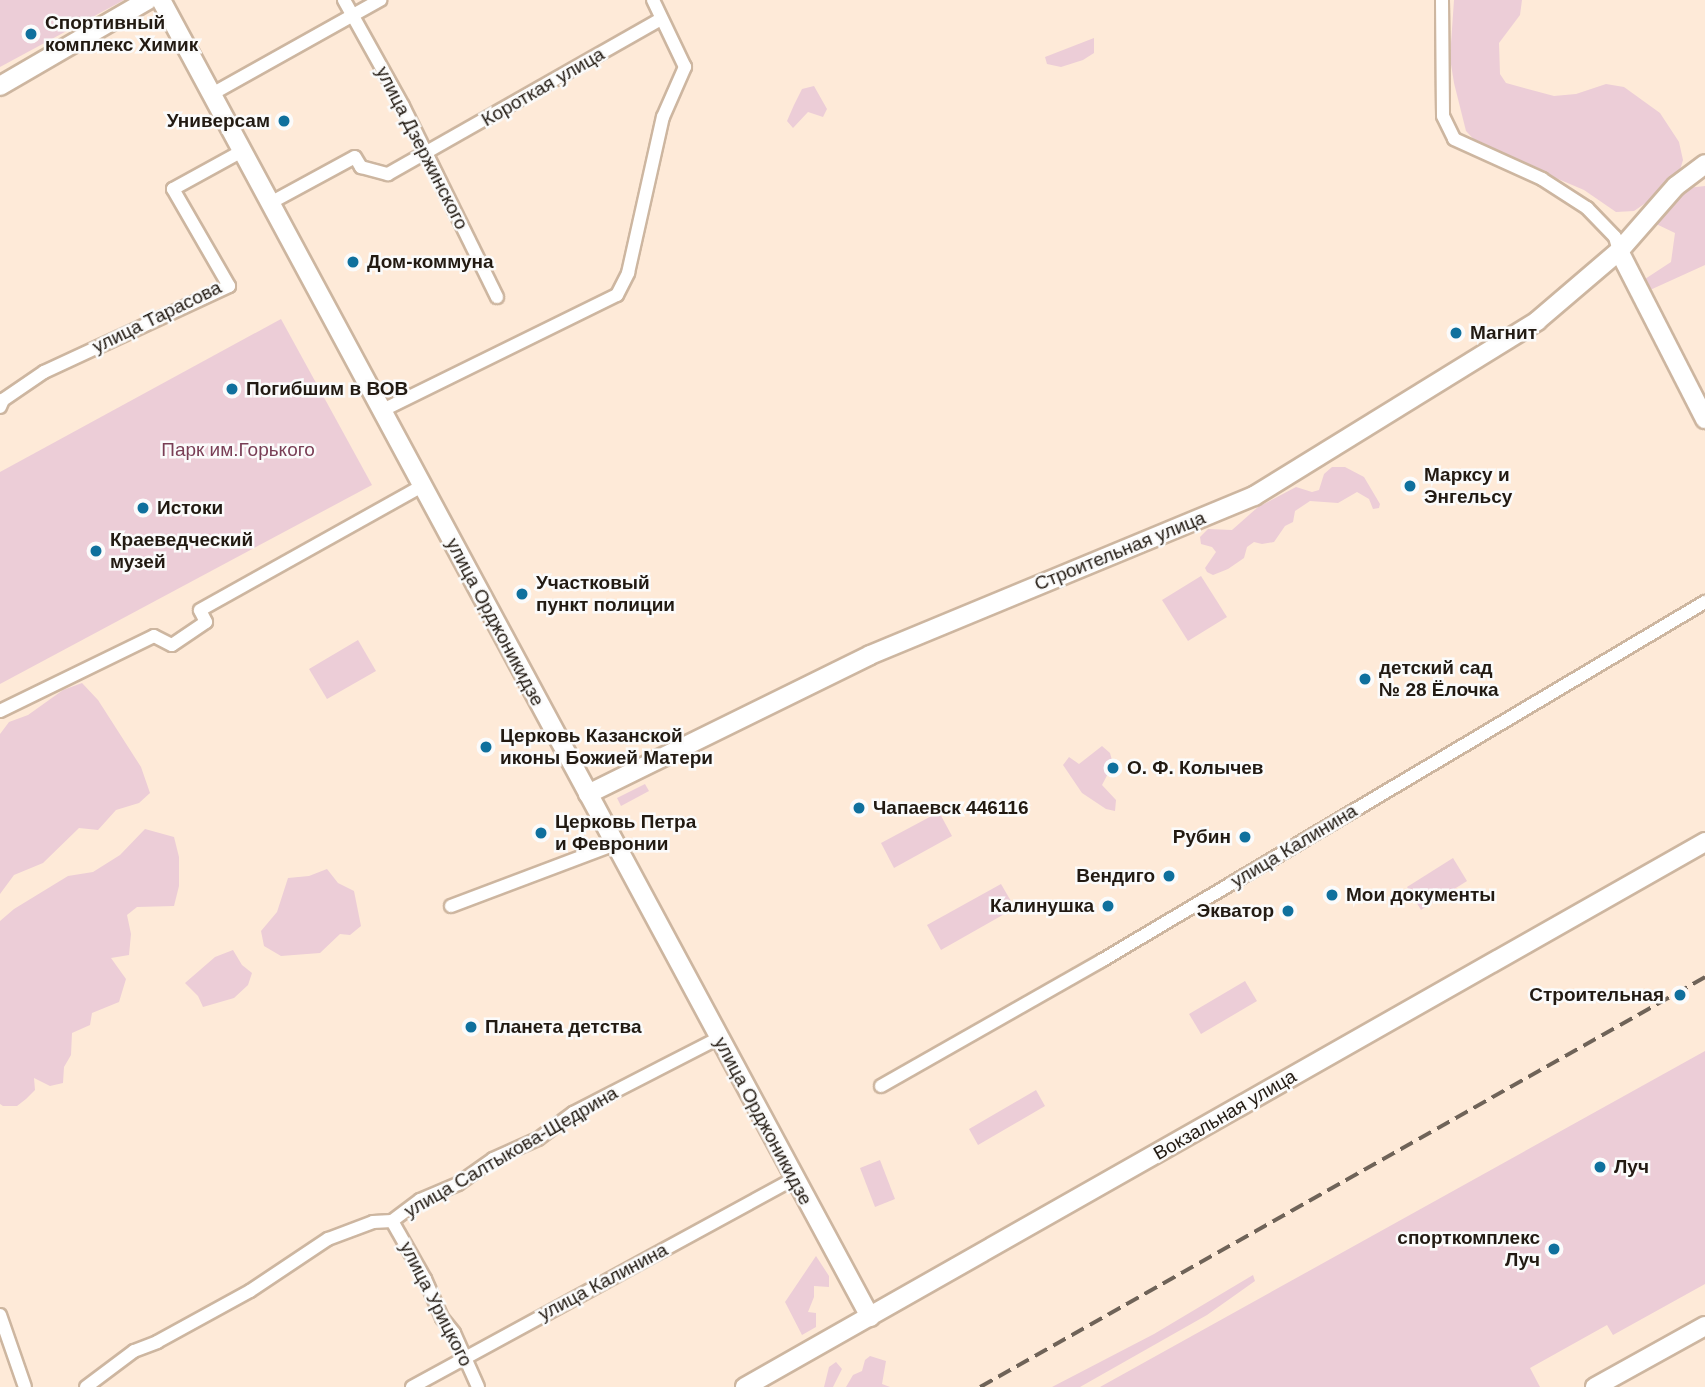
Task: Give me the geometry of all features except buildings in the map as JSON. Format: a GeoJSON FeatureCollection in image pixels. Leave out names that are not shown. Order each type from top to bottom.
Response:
{"type":"FeatureCollection","features":[{"type":"Feature","properties":{"kind":"street"},"geometry":{"type":"LineString","coordinates":[[0,86],[148,0]]}},
{"type":"Feature","properties":{"kind":"street","name":"улица Орджоникидзе"},"geometry":{"type":"LineString","coordinates":[[161,0],[870,1317]]}},
{"type":"Feature","properties":{"kind":"street","name":"улица Дзержинского"},"geometry":{"type":"LineString","coordinates":[[344,0],[497,297]]}},
{"type":"Feature","properties":{"kind":"street"},"geometry":{"type":"LineString","coordinates":[[212,94],[380,0]]}},
{"type":"Feature","properties":{"kind":"street"},"geometry":{"type":"LineString","coordinates":[[381,411],[617,295],[628,273],[663,117],[685,67],[653,0]]}},
{"type":"Feature","properties":{"kind":"street"},"geometry":{"type":"LineString","coordinates":[[1441,0],[1443,116],[1454,139],[1542,179],[1587,208],[1615,237],[1619,251],[1705,419]]}},
{"type":"Feature","properties":{"kind":"street","name":"Короткая улица"},"geometry":{"type":"LineString","coordinates":[[272,202],[355,157],[361,167],[388,174],[662,19]]}},
{"type":"Feature","properties":{"kind":"street","name":"улица Тарасова"},"geometry":{"type":"LineString","coordinates":[[0,407],[3,400],[44,372],[229,286],[173,189],[244,150]]}},
{"type":"Feature","properties":{"kind":"street","name":"Строительная улица"},"geometry":{"type":"LineString","coordinates":[[588,793],[870,655],[1254,496],[1537,321],[1619,251],[1676,186],[1705,163]]}},
{"type":"Feature","properties":{"kind":"street"},"geometry":{"type":"LineString","coordinates":[[0,711],[154,636],[172,645],[206,622],[200,610],[422,486]]}},
{"type":"Feature","properties":{"kind":"street","name":"улица Калинина"},"geometry":{"type":"LineString","coordinates":[[881,1086],[1110,956],[1705,602]]}},
{"type":"Feature","properties":{"kind":"street","name":"Вокзальная улица"},"geometry":{"type":"LineString","coordinates":[[745,1387],[1705,842]]}},
{"type":"Feature","properties":{"kind":"street"},"geometry":{"type":"LineString","coordinates":[[451,906],[615,844]]}},
{"type":"Feature","properties":{"kind":"street","name":"улица Салтыкова-Щедрина"},"geometry":{"type":"LineString","coordinates":[[86,1387],[134,1350],[157,1342],[250,1291],[328,1239],[373,1222],[392,1221],[420,1200],[458,1184],[493,1158],[538,1139],[573,1113],[719,1038]]}},
{"type":"Feature","properties":{"kind":"street","name":"улица Калинина"},"geometry":{"type":"LineString","coordinates":[[412,1387],[794,1179]]}},
{"type":"Feature","properties":{"kind":"street","name":"улица Урицкого"},"geometry":{"type":"LineString","coordinates":[[392,1221],[425,1279],[442,1318],[454,1334],[478,1387]]}},
{"type":"Feature","properties":{"kind":"street"},"geometry":{"type":"LineString","coordinates":[[0,1315],[25,1387]]}},
{"type":"Feature","properties":{"kind":"street"},"geometry":{"type":"LineString","coordinates":[[1595,1387],[1705,1326]]}},
{"type":"Feature","properties":{"kind":"green space","name":"Спортивный комплекс Химик"},"geometry":{"type":"Polygon","coordinates":[[[0,0],[124,0],[0,67],[0,0]]]}},
{"type":"Feature","properties":{"kind":"green space"},"geometry":{"type":"Polygon","coordinates":[[[1454,0],[1522,0],[1520,15],[1499,43],[1500,74],[1506,83],[1554,96],[1576,94],[1606,84],[1624,87],[1660,113],[1679,142],[1683,160],[1680,170],[1650,200],[1634,211],[1616,212],[1584,190],[1480,146],[1466,131],[1454,83],[1450,58],[1454,0]]]}},
{"type":"Feature","properties":{"kind":"green space"},"geometry":{"type":"Polygon","coordinates":[[[1094,38],[1094,53],[1083,60],[1061,67],[1047,64],[1045,57],[1094,38]]]}},
{"type":"Feature","properties":{"kind":"green space"},"geometry":{"type":"Polygon","coordinates":[[[814,86],[827,109],[823,117],[808,112],[793,128],[787,121],[802,89],[814,86]]]}},
{"type":"Feature","properties":{"kind":"green space"},"geometry":{"type":"Polygon","coordinates":[[[1705,186],[1705,265],[1650,290],[1645,279],[1671,262],[1675,233],[1652,222],[1678,189],[1705,186]]]}},
{"type":"Feature","properties":{"kind":"green space","name":"Парк им.Горького"},"geometry":{"type":"Polygon","coordinates":[[[281,319],[372,485],[0,684],[0,472],[281,319]]]}},
{"type":"Feature","properties":{"kind":"green space"},"geometry":{"type":"Polygon","coordinates":[[[1332,467],[1345,467],[1364,477],[1380,504],[1379,508],[1373,509],[1369,499],[1357,492],[1338,503],[1310,501],[1295,511],[1293,522],[1285,526],[1274,542],[1254,542],[1247,547],[1244,558],[1228,569],[1213,575],[1207,572],[1205,568],[1216,552],[1212,547],[1201,544],[1200,537],[1208,529],[1232,530],[1258,507],[1296,487],[1312,492],[1319,490],[1324,474],[1332,467]]]}},
{"type":"Feature","properties":{"kind":"green space"},"geometry":{"type":"Polygon","coordinates":[[[1201,576],[1227,617],[1188,641],[1162,600],[1201,576]]]}},
{"type":"Feature","properties":{"kind":"green space"},"geometry":{"type":"Polygon","coordinates":[[[358,640],[376,671],[327,699],[309,669],[358,640]]]}},
{"type":"Feature","properties":{"kind":"green space"},"geometry":{"type":"Polygon","coordinates":[[[82,683],[98,700],[141,767],[150,793],[139,803],[116,810],[98,830],[79,828],[43,863],[14,875],[0,894],[0,734],[9,722],[28,715],[63,690],[82,683]]]}},
{"type":"Feature","properties":{"kind":"green space"},"geometry":{"type":"Polygon","coordinates":[[[1102,746],[1110,753],[1113,764],[1102,785],[1116,800],[1115,811],[1106,809],[1082,793],[1063,765],[1069,757],[1079,764],[1102,746]]]}},
{"type":"Feature","properties":{"kind":"green space"},"geometry":{"type":"Polygon","coordinates":[[[645,784],[649,791],[621,806],[617,798],[645,784]]]}},
{"type":"Feature","properties":{"kind":"green space"},"geometry":{"type":"Polygon","coordinates":[[[939,812],[952,836],[894,868],[881,843],[939,812]]]}},
{"type":"Feature","properties":{"kind":"green space"},"geometry":{"type":"Polygon","coordinates":[[[145,829],[174,837],[179,857],[179,886],[174,906],[137,907],[127,915],[131,934],[129,955],[111,958],[126,979],[119,1002],[92,1013],[90,1025],[72,1033],[71,1055],[64,1067],[63,1083],[50,1086],[34,1078],[35,1090],[26,1099],[17,1106],[3,1106],[0,1104],[0,921],[14,909],[68,876],[93,872],[120,855],[145,829]]]}},
{"type":"Feature","properties":{"kind":"green space"},"geometry":{"type":"Polygon","coordinates":[[[1453,858],[1467,881],[1421,910],[1407,887],[1453,858]]]}},
{"type":"Feature","properties":{"kind":"green space"},"geometry":{"type":"Polygon","coordinates":[[[327,869],[338,883],[354,891],[361,926],[350,935],[340,934],[320,953],[281,956],[264,946],[261,931],[277,912],[288,878],[309,876],[327,869]]]}},
{"type":"Feature","properties":{"kind":"green space"},"geometry":{"type":"Polygon","coordinates":[[[1001,884],[1015,908],[941,950],[927,925],[1001,884]]]}},
{"type":"Feature","properties":{"kind":"green space"},"geometry":{"type":"Polygon","coordinates":[[[233,950],[242,965],[252,973],[248,985],[234,998],[203,1007],[198,996],[185,983],[215,957],[233,950]]]}},
{"type":"Feature","properties":{"kind":"green space"},"geometry":{"type":"Polygon","coordinates":[[[1245,981],[1257,1001],[1201,1034],[1189,1014],[1245,981]]]}},
{"type":"Feature","properties":{"kind":"green space","name":"Луч"},"geometry":{"type":"Polygon","coordinates":[[[1705,1051],[1705,1284],[1613,1335],[1607,1325],[1530,1368],[1540,1387],[1100,1387],[1705,1051]]]}},
{"type":"Feature","properties":{"kind":"green space"},"geometry":{"type":"Polygon","coordinates":[[[1036,1090],[1045,1106],[978,1145],[969,1129],[1036,1090]]]}},
{"type":"Feature","properties":{"kind":"green space"},"geometry":{"type":"Polygon","coordinates":[[[880,1160],[895,1199],[875,1207],[860,1168],[880,1160]]]}},
{"type":"Feature","properties":{"kind":"green space"},"geometry":{"type":"Polygon","coordinates":[[[816,1256],[829,1276],[829,1287],[814,1286],[814,1297],[808,1312],[816,1313],[816,1327],[802,1335],[785,1302],[816,1256]]]}},
{"type":"Feature","properties":{"kind":"green space"},"geometry":{"type":"Polygon","coordinates":[[[1253,1275],[1255,1281],[1207,1315],[1080,1387],[1052,1387],[1154,1334],[1253,1275]]]}},
{"type":"Feature","properties":{"kind":"green space"},"geometry":{"type":"Polygon","coordinates":[[[870,1356],[886,1361],[882,1384],[890,1387],[846,1387],[853,1375],[862,1371],[865,1360],[870,1356]]]}},
{"type":"Feature","properties":{"kind":"green space"},"geometry":{"type":"Polygon","coordinates":[[[836,1362],[842,1369],[833,1387],[824,1387],[829,1367],[836,1362]]]}},
{"type":"Feature","properties":{"kind":"railway"},"geometry":{"type":"LineString","coordinates":[[980,1387],[1705,977]]}},
{"type":"Feature","properties":{"kind":"place","name":"Спортивный комплекс Химик"},"geometry":{"type":"Point","coordinates":[31,34]}},
{"type":"Feature","properties":{"kind":"place","name":"Универсам"},"geometry":{"type":"Point","coordinates":[284,121]}},
{"type":"Feature","properties":{"kind":"place","name":"Дом-коммуна"},"geometry":{"type":"Point","coordinates":[353,262]}},
{"type":"Feature","properties":{"kind":"place","name":"Магнит"},"geometry":{"type":"Point","coordinates":[1456,333]}},
{"type":"Feature","properties":{"kind":"place","name":"Погибшим в ВОВ"},"geometry":{"type":"Point","coordinates":[232,389]}},
{"type":"Feature","properties":{"kind":"place","name":"Марксу и Энгельсу"},"geometry":{"type":"Point","coordinates":[1410,486]}},
{"type":"Feature","properties":{"kind":"place","name":"Истоки"},"geometry":{"type":"Point","coordinates":[143,508]}},
{"type":"Feature","properties":{"kind":"place","name":"Краеведческий музей"},"geometry":{"type":"Point","coordinates":[96,551]}},
{"type":"Feature","properties":{"kind":"place","name":"Участковый пункт полиции"},"geometry":{"type":"Point","coordinates":[522,594]}},
{"type":"Feature","properties":{"kind":"place","name":"детский сад № 28 Ёлочка"},"geometry":{"type":"Point","coordinates":[1365,679]}},
{"type":"Feature","properties":{"kind":"place","name":"Церковь Казанской иконы Божией Матери"},"geometry":{"type":"Point","coordinates":[486,747]}},
{"type":"Feature","properties":{"kind":"place","name":"О. Ф. Колычев"},"geometry":{"type":"Point","coordinates":[1113,768]}},
{"type":"Feature","properties":{"kind":"place","name":"Чапаевск 446116"},"geometry":{"type":"Point","coordinates":[859,808]}},
{"type":"Feature","properties":{"kind":"place","name":"Церковь Петра и Февронии"},"geometry":{"type":"Point","coordinates":[541,833]}},
{"type":"Feature","properties":{"kind":"place","name":"Рубин"},"geometry":{"type":"Point","coordinates":[1245,837]}},
{"type":"Feature","properties":{"kind":"place","name":"Вендиго"},"geometry":{"type":"Point","coordinates":[1169,876]}},
{"type":"Feature","properties":{"kind":"place","name":"Мои документы"},"geometry":{"type":"Point","coordinates":[1332,895]}},
{"type":"Feature","properties":{"kind":"place","name":"Калинушка"},"geometry":{"type":"Point","coordinates":[1108,906]}},
{"type":"Feature","properties":{"kind":"place","name":"Экватор"},"geometry":{"type":"Point","coordinates":[1288,911]}},
{"type":"Feature","properties":{"kind":"place","name":"Строительная"},"geometry":{"type":"Point","coordinates":[1680,995]}},
{"type":"Feature","properties":{"kind":"place","name":"Планета детства"},"geometry":{"type":"Point","coordinates":[471,1027]}},
{"type":"Feature","properties":{"kind":"place","name":"Луч"},"geometry":{"type":"Point","coordinates":[1600,1167]}},
{"type":"Feature","properties":{"kind":"place","name":"спорткомплекс Луч"},"geometry":{"type":"Point","coordinates":[1554,1249]}}]}
